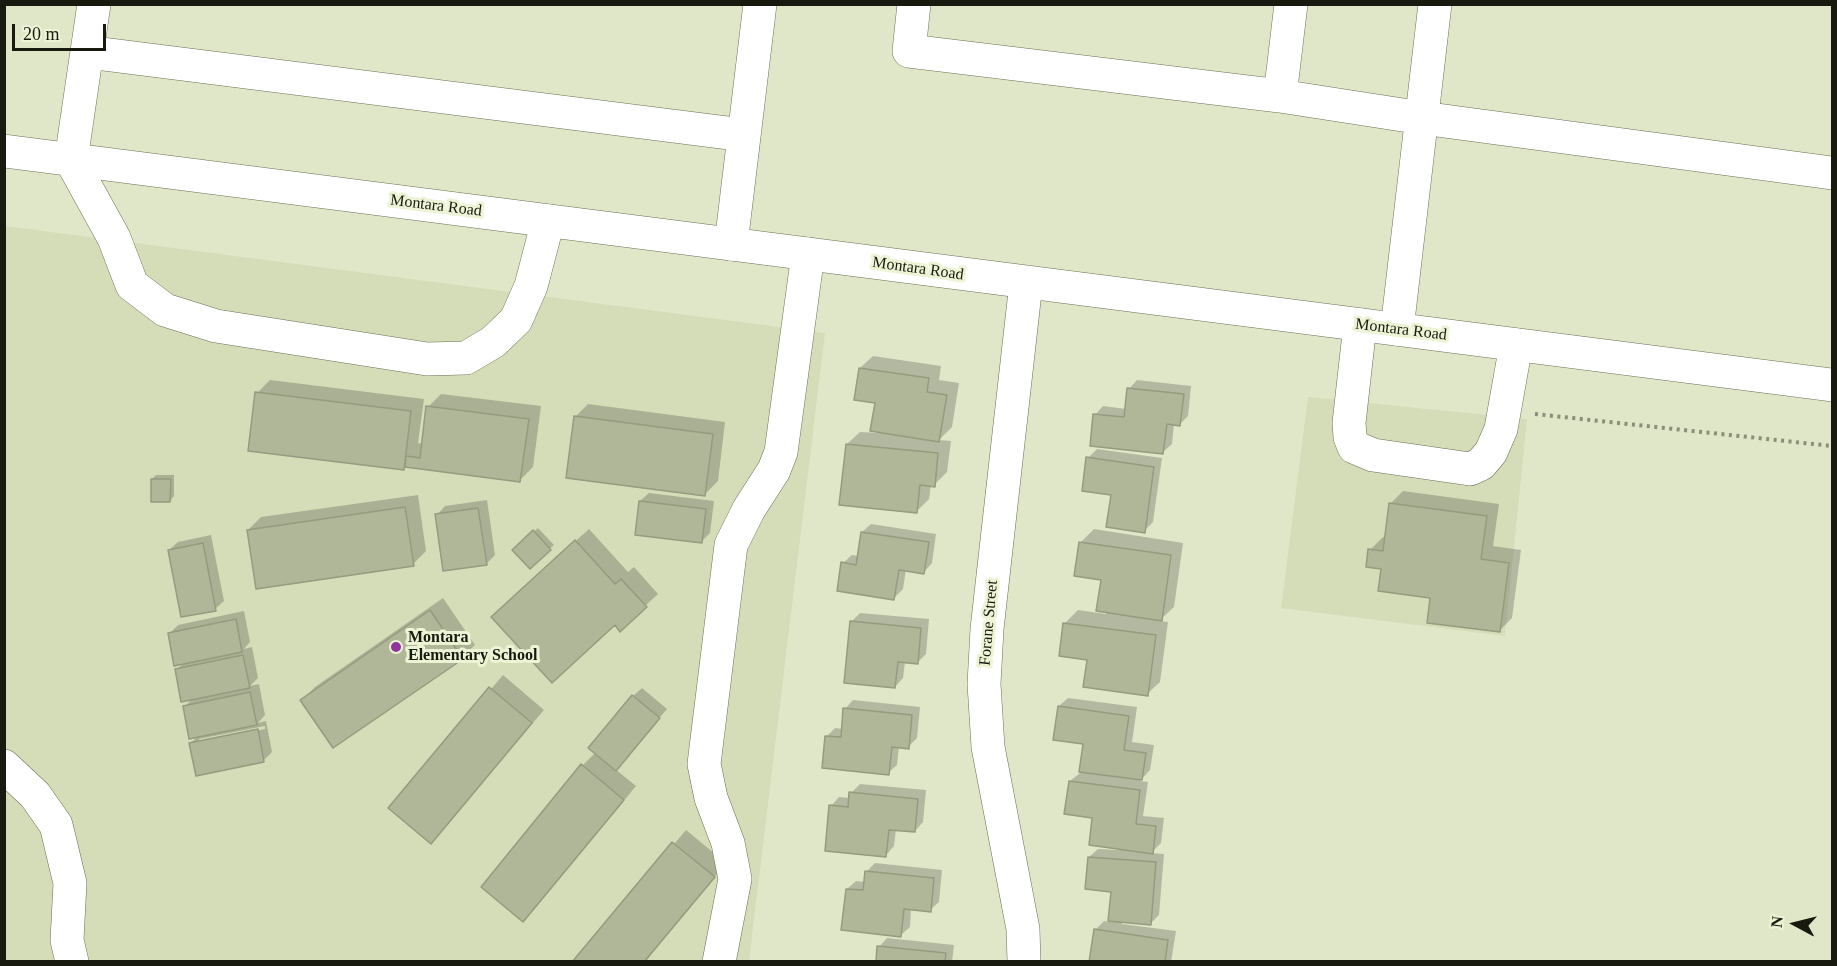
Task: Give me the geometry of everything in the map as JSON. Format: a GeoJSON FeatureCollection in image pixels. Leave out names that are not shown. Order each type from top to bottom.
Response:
{"type":"FeatureCollection","features":[{"type":"Feature","properties":{"kind":"street"},"geometry":{"type":"LineString","coordinates":[[94,4],[71,160],[114,238],[132,285],[165,310],[216,327],[427,358],[466,358],[493,342],[516,320],[531,286],[548,221]]}},
{"type":"Feature","properties":{"kind":"street"},"geometry":{"type":"LineString","coordinates":[[731,244],[760,4]]}},
{"type":"Feature","properties":{"kind":"street"},"geometry":{"type":"LineString","coordinates":[[914,4],[909,51],[1280,96],[1422,118],[1833,173]]}},
{"type":"Feature","properties":{"kind":"street"},"geometry":{"type":"LineString","coordinates":[[1280,96],[1291,4]]}},
{"type":"Feature","properties":{"kind":"street"},"geometry":{"type":"LineString","coordinates":[[1397,329],[1435,4]]}},
{"type":"Feature","properties":{"kind":"street"},"geometry":{"type":"LineString","coordinates":[[87,52],[744,135]]}},
{"type":"Feature","properties":{"kind":"street","name":"Montara Road"},"geometry":{"type":"LineString","coordinates":[[4,151],[1833,386]]}},
{"type":"Feature","properties":{"kind":"street"},"geometry":{"type":"LineString","coordinates":[[719,962],[735,879],[728,843],[711,798],[705,764],[729,557],[731,545],[748,509],[764,488],[781,452],[808,254]]}},
{"type":"Feature","properties":{"kind":"street","name":"Forane Street"},"geometry":{"type":"LineString","coordinates":[[1024,962],[1023,929],[988,747],[984,684],[987,629],[1026,283]]}},
{"type":"Feature","properties":{"kind":"street"},"geometry":{"type":"LineString","coordinates":[[1360,325],[1349,423],[1350,437],[1354,447],[1373,455],[1470,469],[1482,464],[1491,452],[1501,429],[1516,345]]}},
{"type":"Feature","properties":{"kind":"street"},"geometry":{"type":"LineString","coordinates":[[4,766],[35,795],[56,825],[70,884],[65,954]]}},
{"type":"Feature","properties":{"kind":"path"},"geometry":{"type":"LineString","coordinates":[[1504,411],[1833,446]]}},
{"type":"Feature","properties":{"kind":"shaded area","name":"Montara Elementary School"},"geometry":{"type":"Polygon","coordinates":[[[5,226],[825,333],[749,961],[5,962],[5,226]]]}},
{"type":"Feature","properties":{"kind":"shaded area"},"geometry":{"type":"Polygon","coordinates":[[[1308,397],[1527,419],[1505,636],[1281,608],[1308,397]]]}},
{"type":"Feature","properties":{"kind":"building"},"geometry":{"type":"Polygon","coordinates":[[[859,368],[929,378],[927,392],[947,395],[939,442],[870,431],[875,403],[854,400],[859,368]]]}},
{"type":"Feature","properties":{"kind":"building"},"geometry":{"type":"Polygon","coordinates":[[[1127,388],[1184,394],[1180,426],[1167,424],[1163,454],[1090,446],[1093,414],[1124,417],[1127,388]]]}},
{"type":"Feature","properties":{"kind":"building"},"geometry":{"type":"Polygon","coordinates":[[[255,392],[411,411],[404,470],[248,451],[255,392]]]}},
{"type":"Feature","properties":{"kind":"building"},"geometry":{"type":"Polygon","coordinates":[[[426,406],[529,419],[520,482],[405,467],[406,456],[420,458],[426,406]]]}},
{"type":"Feature","properties":{"kind":"building"},"geometry":{"type":"Polygon","coordinates":[[[574,416],[713,434],[705,496],[566,478],[574,416]]]}},
{"type":"Feature","properties":{"kind":"building"},"geometry":{"type":"Polygon","coordinates":[[[846,444],[938,453],[935,487],[920,485],[917,513],[839,505],[846,444]]]}},
{"type":"Feature","properties":{"kind":"building"},"geometry":{"type":"Polygon","coordinates":[[[1086,457],[1154,467],[1145,533],[1106,527],[1111,495],[1082,491],[1086,457]]]}},
{"type":"Feature","properties":{"kind":"building"},"geometry":{"type":"Polygon","coordinates":[[[151,479],[171,479],[170,502],[151,502],[151,479]]]}},
{"type":"Feature","properties":{"kind":"building"},"geometry":{"type":"Polygon","coordinates":[[[639,501],[706,509],[702,543],[635,535],[639,501]]]}},
{"type":"Feature","properties":{"kind":"building"},"geometry":{"type":"Polygon","coordinates":[[[1389,503],[1487,516],[1481,559],[1509,563],[1500,632],[1427,623],[1430,598],[1378,591],[1381,569],[1366,567],[1368,549],[1383,551],[1389,503]]]}},
{"type":"Feature","properties":{"kind":"building"},"geometry":{"type":"Polygon","coordinates":[[[405,507],[414,566],[256,589],[247,530],[405,507]]]}},
{"type":"Feature","properties":{"kind":"building"},"geometry":{"type":"Polygon","coordinates":[[[478,508],[487,565],[443,571],[435,514],[478,508]]]}},
{"type":"Feature","properties":{"kind":"building"},"geometry":{"type":"Polygon","coordinates":[[[533,530],[551,550],[530,569],[512,550],[533,530]]]}},
{"type":"Feature","properties":{"kind":"building"},"geometry":{"type":"Polygon","coordinates":[[[861,532],[929,542],[924,574],[899,570],[894,600],[837,591],[841,562],[856,565],[861,532]]]}},
{"type":"Feature","properties":{"kind":"building"},"geometry":{"type":"Polygon","coordinates":[[[575,540],[615,584],[621,579],[647,607],[620,632],[615,625],[552,683],[491,617],[575,540]]]}},
{"type":"Feature","properties":{"kind":"building"},"geometry":{"type":"Polygon","coordinates":[[[1079,542],[1171,555],[1162,621],[1096,611],[1101,580],[1074,576],[1079,542]]]}},
{"type":"Feature","properties":{"kind":"building"},"geometry":{"type":"Polygon","coordinates":[[[203,543],[216,611],[181,617],[168,550],[203,543]]]}},
{"type":"Feature","properties":{"kind":"building"},"geometry":{"type":"Polygon","coordinates":[[[430,610],[463,659],[333,748],[300,700],[430,610]]]}},
{"type":"Feature","properties":{"kind":"building"},"geometry":{"type":"Polygon","coordinates":[[[236,619],[242,652],[174,666],[168,633],[236,619]]]}},
{"type":"Feature","properties":{"kind":"building"},"geometry":{"type":"Polygon","coordinates":[[[850,621],[921,628],[918,664],[898,662],[895,688],[844,683],[850,621]]]}},
{"type":"Feature","properties":{"kind":"building"},"geometry":{"type":"Polygon","coordinates":[[[1063,623],[1156,635],[1148,696],[1083,687],[1087,660],[1059,656],[1063,623]]]}},
{"type":"Feature","properties":{"kind":"building"},"geometry":{"type":"Polygon","coordinates":[[[243,655],[250,688],[181,702],[175,669],[243,655]]]}},
{"type":"Feature","properties":{"kind":"building"},"geometry":{"type":"Polygon","coordinates":[[[489,687],[532,723],[431,844],[388,808],[489,687]]]}},
{"type":"Feature","properties":{"kind":"building"},"geometry":{"type":"Polygon","coordinates":[[[250,692],[257,725],[189,739],[183,706],[250,692]]]}},
{"type":"Feature","properties":{"kind":"building"},"geometry":{"type":"Polygon","coordinates":[[[632,695],[660,718],[616,771],[588,748],[632,695]]]}},
{"type":"Feature","properties":{"kind":"building"},"geometry":{"type":"Polygon","coordinates":[[[1058,706],[1129,716],[1124,750],[1146,753],[1142,780],[1079,772],[1083,744],[1053,740],[1058,706]]]}},
{"type":"Feature","properties":{"kind":"building"},"geometry":{"type":"Polygon","coordinates":[[[843,708],[912,715],[909,749],[892,747],[889,775],[822,768],[825,736],[841,737],[843,708]]]}},
{"type":"Feature","properties":{"kind":"building"},"geometry":{"type":"Polygon","coordinates":[[[258,729],[264,762],[196,776],[189,743],[258,729]]]}},
{"type":"Feature","properties":{"kind":"building"},"geometry":{"type":"Polygon","coordinates":[[[581,764],[624,800],[523,922],[481,887],[581,764]]]}},
{"type":"Feature","properties":{"kind":"building"},"geometry":{"type":"Polygon","coordinates":[[[1069,781],[1140,790],[1136,824],[1156,826],[1153,854],[1089,845],[1092,818],[1064,814],[1069,781]]]}},
{"type":"Feature","properties":{"kind":"building"},"geometry":{"type":"Polygon","coordinates":[[[849,792],[918,799],[915,832],[889,830],[886,857],[825,851],[829,805],[848,807],[849,792]]]}},
{"type":"Feature","properties":{"kind":"building"},"geometry":{"type":"Polygon","coordinates":[[[672,842],[715,877],[644,962],[572,962],[672,842]]]}},
{"type":"Feature","properties":{"kind":"building"},"geometry":{"type":"Polygon","coordinates":[[[1088,857],[1156,862],[1151,925],[1108,921],[1111,892],[1085,889],[1088,857]]]}},
{"type":"Feature","properties":{"kind":"building"},"geometry":{"type":"Polygon","coordinates":[[[865,871],[934,878],[931,912],[904,909],[901,937],[841,930],[846,889],[863,890],[865,871]]]}},
{"type":"Feature","properties":{"kind":"building"},"geometry":{"type":"Polygon","coordinates":[[[1094,929],[1168,940],[1165,962],[1089,962],[1094,929]]]}},
{"type":"Feature","properties":{"kind":"building"},"geometry":{"type":"Polygon","coordinates":[[[877,946],[946,953],[945,962],[876,962],[877,946]]]}},
{"type":"Feature","properties":{"kind":"place","name":"Montara Elementary School"},"geometry":{"type":"Point","coordinates":[396,647]}}]}
